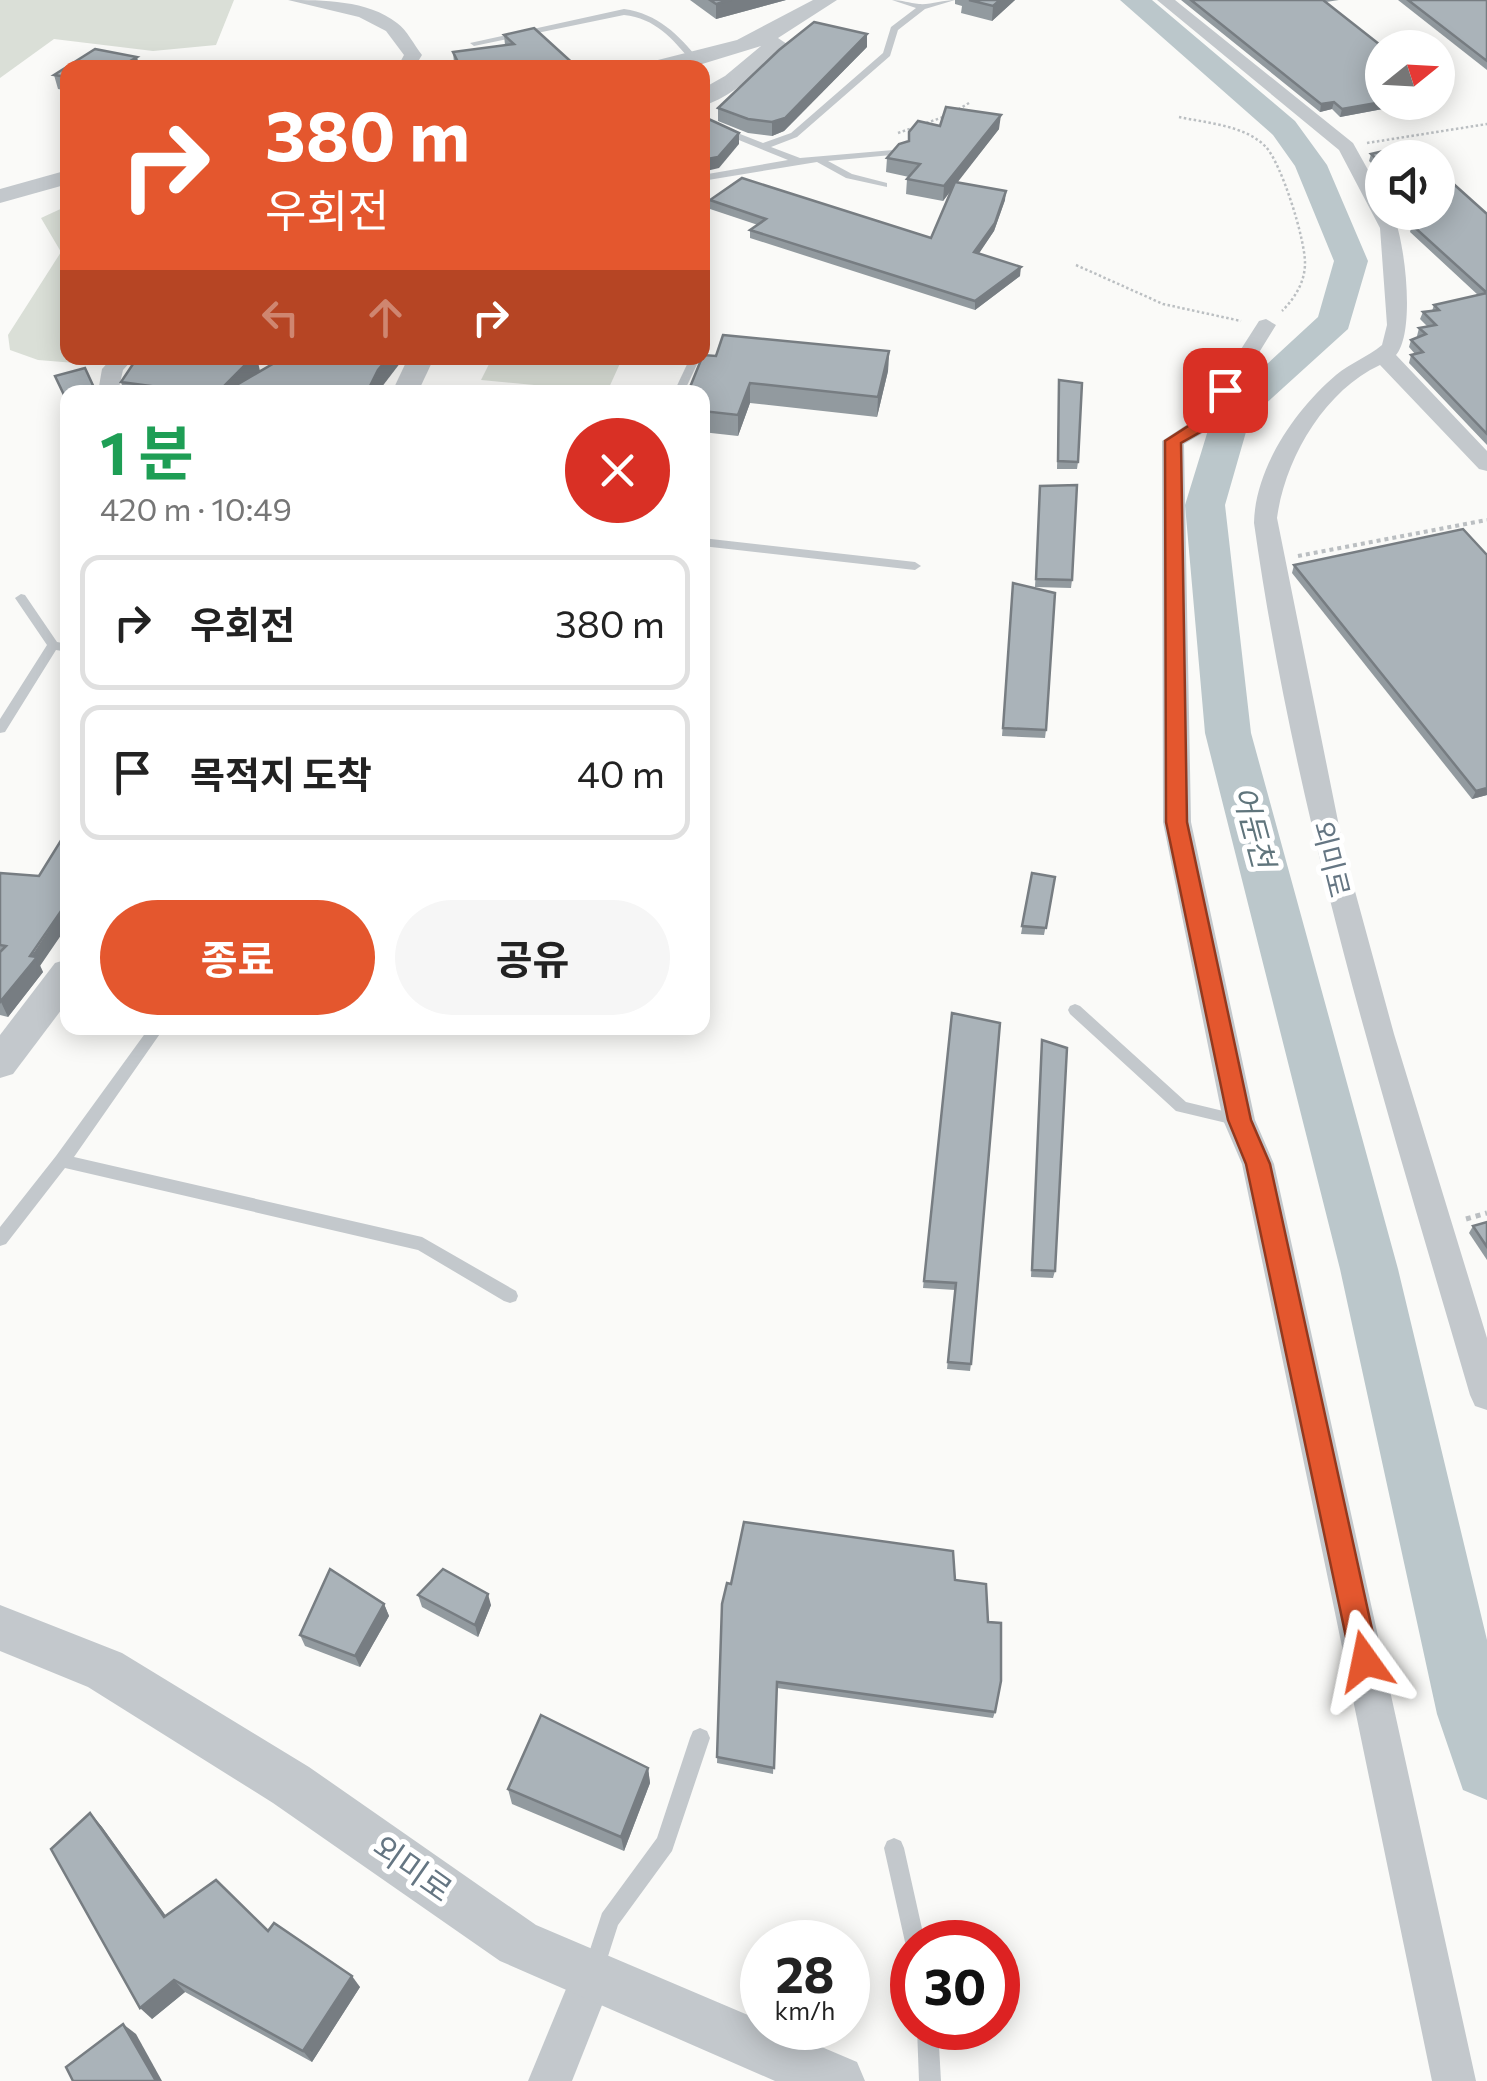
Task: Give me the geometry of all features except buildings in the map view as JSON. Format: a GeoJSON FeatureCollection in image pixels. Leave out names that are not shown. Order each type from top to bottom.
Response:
{"type":"FeatureCollection","features":[{"type":"Feature","properties":{"kind":"street"},"geometry":{"type":"LineString","coordinates":[[296,0],[364,13],[392,27],[413,56],[410,60]]}},
{"type":"Feature","properties":{"kind":"street"},"geometry":{"type":"LineString","coordinates":[[710,62],[779,32],[828,0]]}},
{"type":"Feature","properties":{"kind":"street"},"geometry":{"type":"LineString","coordinates":[[1165,0],[1346,146],[1390,228],[1397,325],[1392,347],[1386,354],[1390,364],[1487,464]]}},
{"type":"Feature","properties":{"kind":"street"},"geometry":{"type":"LineString","coordinates":[[710,96],[767,54],[780,41],[779,32]]}},
{"type":"Feature","properties":{"kind":"street"},"geometry":{"type":"LineString","coordinates":[[0,196],[60,178]]}},
{"type":"Feature","properties":{"kind":"street"},"geometry":{"type":"LineString","coordinates":[[1266,325],[1205,422],[1173,441],[1177,822],[1240,1120],[1262,1183],[1454,2081]]}},
{"type":"Feature","properties":{"kind":"street","name":"외미로"},"geometry":{"type":"LineString","coordinates":[[1386,354],[1370,359],[1340,382],[1308,417],[1275,476],[1265,519],[1310,777],[1340,893],[1487,1396]]}},
{"type":"Feature","properties":{"kind":"street"},"geometry":{"type":"LineString","coordinates":[[0,1063],[60,984]]}},
{"type":"Feature","properties":{"kind":"street","name":"외미로"},"geometry":{"type":"LineString","coordinates":[[0,1628],[105,1670],[291,1784],[518,1943],[838,2081]]}},
{"type":"Feature","properties":{"kind":"street"},"geometry":{"type":"LineString","coordinates":[[550,2081],[593,1975]]}},
{"type":"Feature","properties":{"kind":"lane"},"geometry":{"type":"LineString","coordinates":[[896,0],[922,8]]}},
{"type":"Feature","properties":{"kind":"lane"},"geometry":{"type":"LineString","coordinates":[[764,146],[794,136],[887,54],[894,29],[922,8],[951,0]]}},
{"type":"Feature","properties":{"kind":"lane"},"geometry":{"type":"LineString","coordinates":[[474,44],[624,12],[640,13],[670,30],[694,60]]}},
{"type":"Feature","properties":{"kind":"lane"},"geometry":{"type":"LineString","coordinates":[[710,125],[799,161]]}},
{"type":"Feature","properties":{"kind":"lane"},"geometry":{"type":"LineString","coordinates":[[710,177],[799,161],[902,151]]}},
{"type":"Feature","properties":{"kind":"lane"},"geometry":{"type":"LineString","coordinates":[[818,159],[848,176],[884,184]]}},
{"type":"Feature","properties":{"kind":"lane"},"geometry":{"type":"LineString","coordinates":[[710,543],[915,566]]}},
{"type":"Feature","properties":{"kind":"lane"},"geometry":{"type":"LineString","coordinates":[[0,729],[60,646],[21,598]]}},
{"type":"Feature","properties":{"kind":"lane"},"geometry":{"type":"LineString","coordinates":[[1075,1010],[1181,1107],[1240,1120]]}},
{"type":"Feature","properties":{"kind":"lane"},"geometry":{"type":"LineString","coordinates":[[0,1239],[152,1035]]}},
{"type":"Feature","properties":{"kind":"lane"},"geometry":{"type":"LineString","coordinates":[[62,1160],[422,1244],[510,1296]]}},
{"type":"Feature","properties":{"kind":"lane"},"geometry":{"type":"LineString","coordinates":[[593,1975],[609,1920],[665,1844],[700,1738]]}},
{"type":"Feature","properties":{"kind":"lane"},"geometry":{"type":"LineString","coordinates":[[894,1848],[910,1920]]}},
{"type":"Feature","properties":{"kind":"lane"},"geometry":{"type":"LineString","coordinates":[[929,2050],[930,2081]]}},
{"type":"Feature","properties":{"kind":"path"},"geometry":{"type":"LineString","coordinates":[[859,154],[969,103]]}},
{"type":"Feature","properties":{"kind":"path"},"geometry":{"type":"LineString","coordinates":[[1076,266],[1163,304],[1266,325],[1297,296],[1305,262],[1295,218],[1269,148],[1246,135],[1179,117]]}},
{"type":"Feature","properties":{"kind":"path"},"geometry":{"type":"LineString","coordinates":[[1346,146],[1487,124]]}},
{"type":"Feature","properties":{"kind":"path"},"geometry":{"type":"LineString","coordinates":[[1274,560],[1487,520]]}},
{"type":"Feature","properties":{"kind":"shaded area"},"geometry":{"type":"Polygon","coordinates":[[[0,0],[234,0],[216,45],[153,51],[54,39],[0,78],[0,0]]]}},
{"type":"Feature","properties":{"kind":"shaded area"},"geometry":{"type":"Polygon","coordinates":[[[60,209],[60,250],[41,218],[60,209]]]}},
{"type":"Feature","properties":{"kind":"shaded area"},"geometry":{"type":"Polygon","coordinates":[[[60,254],[60,362],[38,360],[10,350],[8,335],[60,254]]]}},
{"type":"Feature","properties":{"kind":"shaded area"},"geometry":{"type":"Polygon","coordinates":[[[488,365],[619,365],[610,385],[481,380],[488,365]]]}},
{"type":"Feature","properties":{"kind":"waterway","name":"어둔천"},"geometry":{"type":"LineString","coordinates":[[1134,0],[1284,128],[1311,165],[1351,261],[1335,321],[1232,414],[1205,505],[1228,733],[1369,1269],[1471,1714],[1487,1766]]}},
{"type":"Feature","properties":{"kind":"route"},"geometry":{"type":"LineString","coordinates":[[1225,390],[1205,422],[1173,441],[1177,822],[1240,1120],[1258,1164],[1365,1661]]}}]}
